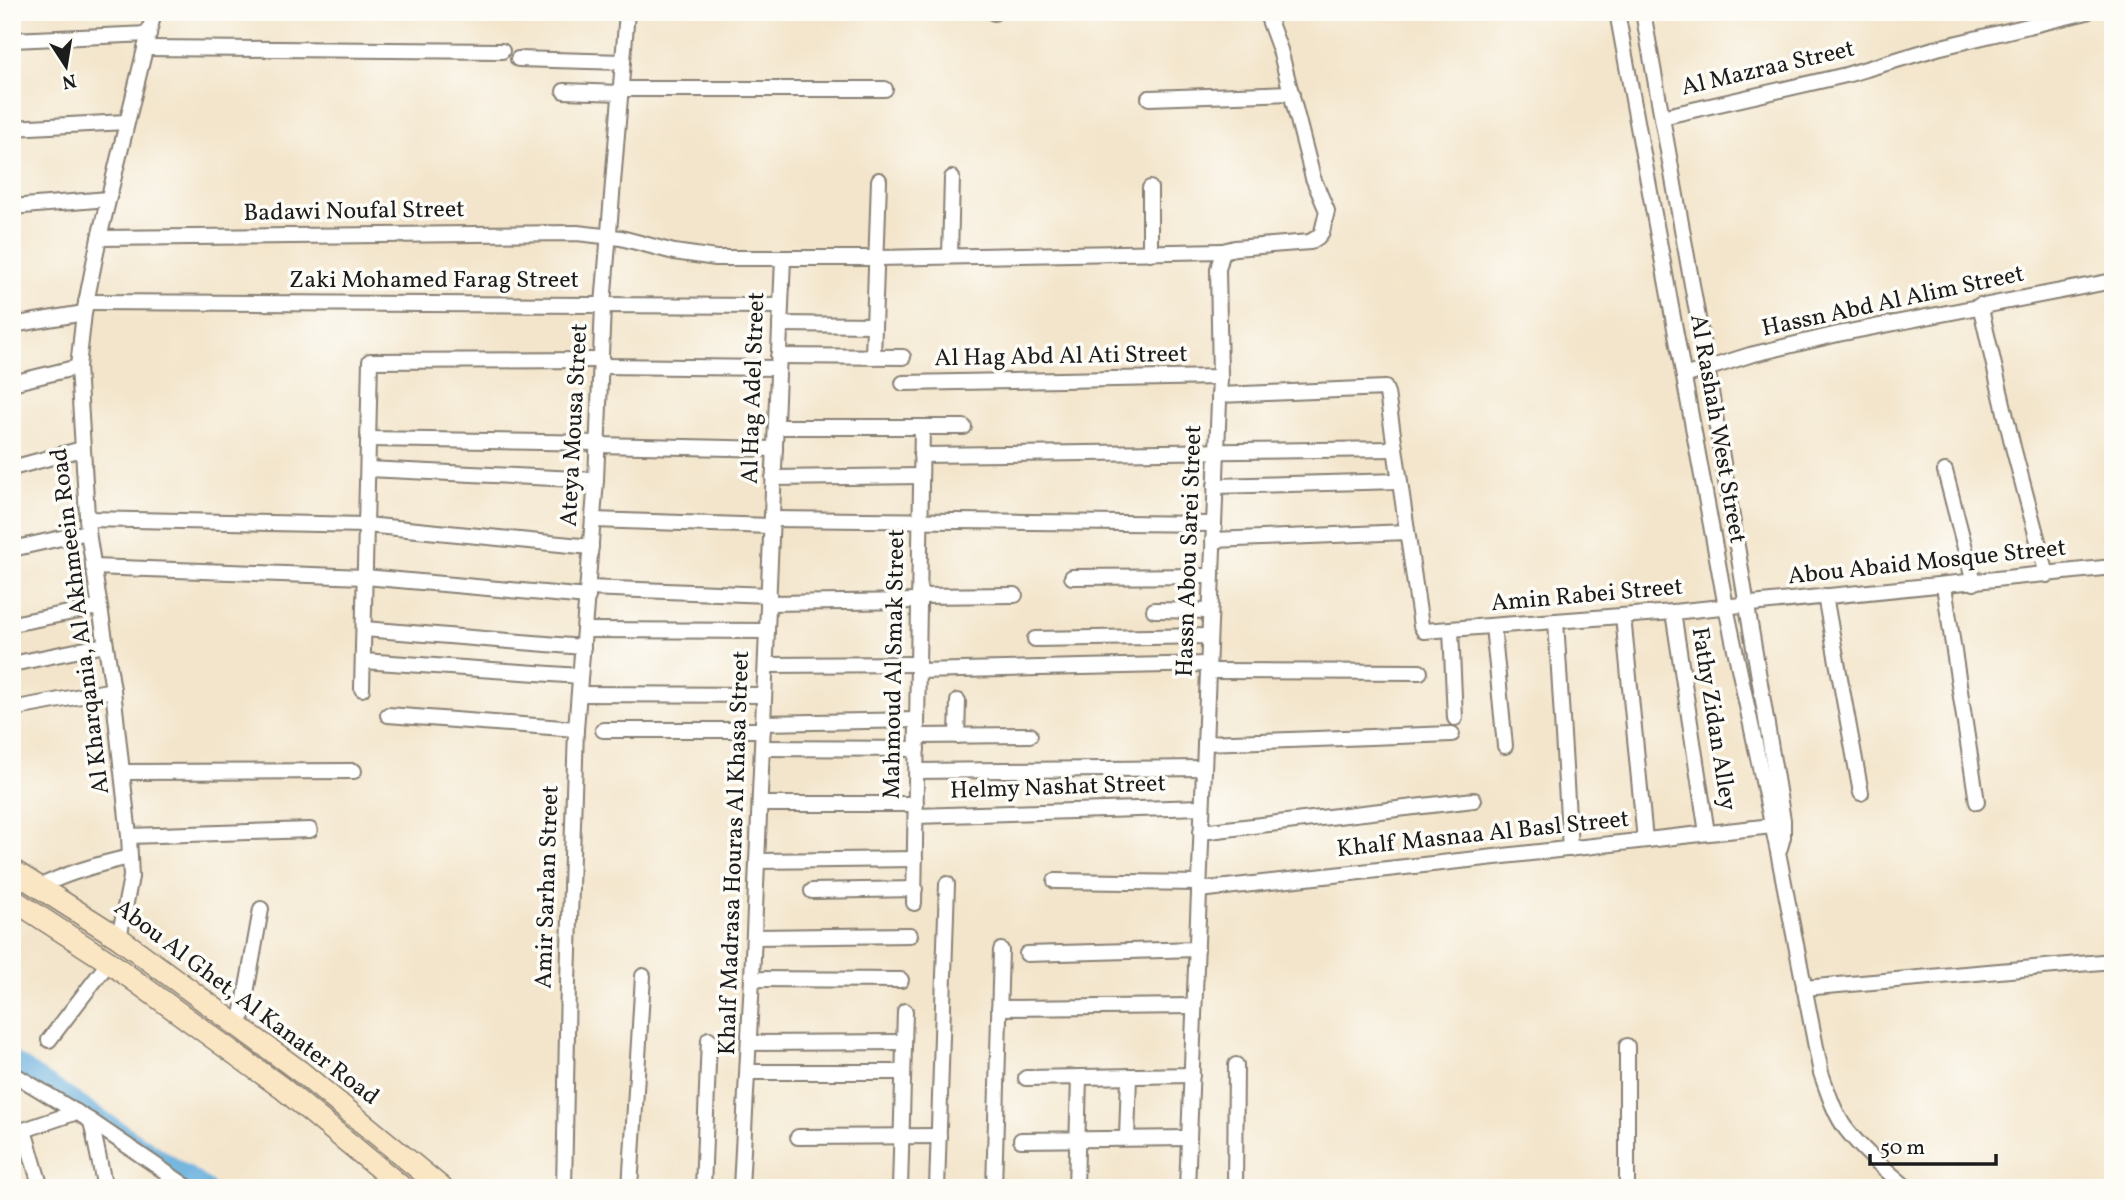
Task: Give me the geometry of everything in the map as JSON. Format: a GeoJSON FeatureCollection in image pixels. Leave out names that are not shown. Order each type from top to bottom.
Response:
{"type":"FeatureCollection","features":[{"type":"Feature","properties":{"kind":"main road","name":"Abou Al Ghet, Al Kanater Road"},"geometry":{"type":"LineString","coordinates":[[12,870],[119,938],[240,1027],[302,1073],[442,1188]]}},
{"type":"Feature","properties":{"kind":"main road","name":"Abou Al Ghet, Al Kanater Road"},"geometry":{"type":"LineString","coordinates":[[12,899],[109,962],[282,1088],[403,1188]]}},
{"type":"Feature","properties":{"kind":"street","name":"Al Kharqania, Al Akhmeein Road"},"geometry":{"type":"LineString","coordinates":[[119,938],[129,894],[129,836],[113,690],[88,526],[78,367],[85,307],[99,238],[154,12]]}},
{"type":"Feature","properties":{"kind":"street","name":"Ateya Mousa Street"},"geometry":{"type":"LineString","coordinates":[[588,593],[598,444],[603,305],[627,12]]}},
{"type":"Feature","properties":{"kind":"street"},"geometry":{"type":"LineString","coordinates":[[1223,251],[1310,242],[1318,237],[1325,227],[1327,211],[1313,178],[1280,50],[1266,12]]}},
{"type":"Feature","properties":{"kind":"street","name":"Al Rashah West Street"},"geometry":{"type":"LineString","coordinates":[[1618,12],[1726,607],[1821,1073],[1831,1102],[1846,1129],[1885,1170],[1907,1188]]}},
{"type":"Feature","properties":{"kind":"street","name":"Al Rashah West Street"},"geometry":{"type":"LineString","coordinates":[[1643,12],[1707,368],[1783,820],[1783,837],[1778,852]]}},
{"type":"Feature","properties":{"kind":"street","name":"Al Mazraa Street"},"geometry":{"type":"LineString","coordinates":[[1662,117],[1846,75],[1937,48],[2087,12]]}},
{"type":"Feature","properties":{"kind":"street"},"geometry":{"type":"LineString","coordinates":[[12,40],[502,51]]}},
{"type":"Feature","properties":{"kind":"street"},"geometry":{"type":"LineString","coordinates":[[518,59],[623,62]]}},
{"type":"Feature","properties":{"kind":"street"},"geometry":{"type":"LineString","coordinates":[[564,91],[885,89]]}},
{"type":"Feature","properties":{"kind":"street"},"geometry":{"type":"LineString","coordinates":[[1149,98],[1292,93]]}},
{"type":"Feature","properties":{"kind":"street"},"geometry":{"type":"LineString","coordinates":[[12,128],[126,122]]}},
{"type":"Feature","properties":{"kind":"street"},"geometry":{"type":"LineString","coordinates":[[1645,158],[1668,152]]}},
{"type":"Feature","properties":{"kind":"street"},"geometry":{"type":"LineString","coordinates":[[950,256],[952,178]]}},
{"type":"Feature","properties":{"kind":"street"},"geometry":{"type":"LineString","coordinates":[[873,357],[879,180]]}},
{"type":"Feature","properties":{"kind":"street"},"geometry":{"type":"LineString","coordinates":[[1150,188],[1150,253]]}},
{"type":"Feature","properties":{"kind":"street"},"geometry":{"type":"LineString","coordinates":[[12,207],[108,199]]}},
{"type":"Feature","properties":{"kind":"street","name":"Badawi Noufal Street"},"geometry":{"type":"LineString","coordinates":[[99,238],[577,233],[609,236],[696,256],[783,258],[1223,251]]}},
{"type":"Feature","properties":{"kind":"street","name":"Hassn Abou Sarei Street"},"geometry":{"type":"LineString","coordinates":[[1187,1188],[1220,377],[1218,269],[1223,251]]}},
{"type":"Feature","properties":{"kind":"street","name":"Al Hag Adel Street"},"geometry":{"type":"LineString","coordinates":[[771,523],[783,258]]}},
{"type":"Feature","properties":{"kind":"street","name":"Hassn Abd Al Alim Street"},"geometry":{"type":"LineString","coordinates":[[1684,376],[1827,336],[2113,281]]}},
{"type":"Feature","properties":{"kind":"street"},"geometry":{"type":"LineString","coordinates":[[1980,305],[2046,575]]}},
{"type":"Feature","properties":{"kind":"street","name":"Zaki Mohamed Farag Street"},"geometry":{"type":"LineString","coordinates":[[12,326],[85,307],[780,306]]}},
{"type":"Feature","properties":{"kind":"street"},"geometry":{"type":"LineString","coordinates":[[780,324],[874,326]]}},
{"type":"Feature","properties":{"kind":"street"},"geometry":{"type":"LineString","coordinates":[[362,689],[370,361],[778,362],[903,357]]}},
{"type":"Feature","properties":{"kind":"street"},"geometry":{"type":"LineString","coordinates":[[12,383],[78,367]]}},
{"type":"Feature","properties":{"kind":"street","name":"Al Hag Abd Al Ati Street"},"geometry":{"type":"LineString","coordinates":[[903,383],[1220,377]]}},
{"type":"Feature","properties":{"kind":"street"},"geometry":{"type":"LineString","coordinates":[[1213,540],[1407,533],[1387,393],[1382,387],[1219,395]]}},
{"type":"Feature","properties":{"kind":"street"},"geometry":{"type":"LineString","coordinates":[[776,427],[964,427]]}},
{"type":"Feature","properties":{"kind":"street","name":"Mahmoud Al Smak Street"},"geometry":{"type":"LineString","coordinates":[[812,891],[914,896],[922,427]]}},
{"type":"Feature","properties":{"kind":"street"},"geometry":{"type":"LineString","coordinates":[[369,439],[775,449]]}},
{"type":"Feature","properties":{"kind":"street"},"geometry":{"type":"LineString","coordinates":[[12,468],[82,449]]}},
{"type":"Feature","properties":{"kind":"street"},"geometry":{"type":"LineString","coordinates":[[921,456],[1395,449]]}},
{"type":"Feature","properties":{"kind":"street"},"geometry":{"type":"LineString","coordinates":[[368,469],[596,480]]}},
{"type":"Feature","properties":{"kind":"street"},"geometry":{"type":"LineString","coordinates":[[1945,471],[1974,583]]}},
{"type":"Feature","properties":{"kind":"street"},"geometry":{"type":"LineString","coordinates":[[773,478],[921,476]]}},
{"type":"Feature","properties":{"kind":"street"},"geometry":{"type":"LineString","coordinates":[[1215,486],[1400,481]]}},
{"type":"Feature","properties":{"kind":"street"},"geometry":{"type":"LineString","coordinates":[[593,520],[1214,524]]}},
{"type":"Feature","properties":{"kind":"street","name":"Khalf Madrasa Houras Al Khasa Street"},"geometry":{"type":"LineString","coordinates":[[741,1188],[771,523]]}},
{"type":"Feature","properties":{"kind":"street"},"geometry":{"type":"LineString","coordinates":[[12,549],[88,526],[366,525],[591,547]]}},
{"type":"Feature","properties":{"kind":"street","name":"Amin Rabei Street"},"geometry":{"type":"LineString","coordinates":[[1407,533],[1422,629],[1427,631],[1726,607]]}},
{"type":"Feature","properties":{"kind":"street"},"geometry":{"type":"LineString","coordinates":[[1716,551],[1737,548]]}},
{"type":"Feature","properties":{"kind":"street","name":"Abou Abaid Mosque Street"},"geometry":{"type":"LineString","coordinates":[[1726,607],[2113,567]]}},
{"type":"Feature","properties":{"kind":"street"},"geometry":{"type":"LineString","coordinates":[[93,568],[365,577],[588,593],[768,599],[919,599],[1015,595]]}},
{"type":"Feature","properties":{"kind":"street"},"geometry":{"type":"LineString","coordinates":[[1072,577],[1212,576]]}},
{"type":"Feature","properties":{"kind":"street"},"geometry":{"type":"LineString","coordinates":[[1944,586],[1977,802]]}},
{"type":"Feature","properties":{"kind":"street","name":"Amir Sarhan Street"},"geometry":{"type":"LineString","coordinates":[[564,1188],[576,729],[588,593]]}},
{"type":"Feature","properties":{"kind":"street"},"geometry":{"type":"LineString","coordinates":[[1825,596],[1861,793]]}},
{"type":"Feature","properties":{"kind":"street"},"geometry":{"type":"LineString","coordinates":[[12,624],[99,607]]}},
{"type":"Feature","properties":{"kind":"street"},"geometry":{"type":"LineString","coordinates":[[1154,610],[1210,611]]}},
{"type":"Feature","properties":{"kind":"street","name":"Fathy Zidan Alley"},"geometry":{"type":"LineString","coordinates":[[1674,612],[1707,833]]}},
{"type":"Feature","properties":{"kind":"street"},"geometry":{"type":"LineString","coordinates":[[1623,616],[1645,840]]}},
{"type":"Feature","properties":{"kind":"street"},"geometry":{"type":"LineString","coordinates":[[1556,621],[1570,849]]}},
{"type":"Feature","properties":{"kind":"street"},"geometry":{"type":"LineString","coordinates":[[1493,626],[1505,746]]}},
{"type":"Feature","properties":{"kind":"street"},"geometry":{"type":"LineString","coordinates":[[364,629],[583,646]]}},
{"type":"Feature","properties":{"kind":"street"},"geometry":{"type":"LineString","coordinates":[[1451,629],[1455,718]]}},
{"type":"Feature","properties":{"kind":"street"},"geometry":{"type":"LineString","coordinates":[[585,630],[767,631]]}},
{"type":"Feature","properties":{"kind":"street"},"geometry":{"type":"LineString","coordinates":[[1035,639],[1209,636]]}},
{"type":"Feature","properties":{"kind":"street"},"geometry":{"type":"LineString","coordinates":[[12,664],[105,645]]}},
{"type":"Feature","properties":{"kind":"street"},"geometry":{"type":"LineString","coordinates":[[363,661],[580,676]]}},
{"type":"Feature","properties":{"kind":"street"},"geometry":{"type":"LineString","coordinates":[[766,665],[1420,672]]}},
{"type":"Feature","properties":{"kind":"street"},"geometry":{"type":"LineString","coordinates":[[12,709],[113,690]]}},
{"type":"Feature","properties":{"kind":"street"},"geometry":{"type":"LineString","coordinates":[[579,694],[764,695]]}},
{"type":"Feature","properties":{"kind":"street"},"geometry":{"type":"LineString","coordinates":[[957,736],[958,701]]}},
{"type":"Feature","properties":{"kind":"street"},"geometry":{"type":"LineString","coordinates":[[388,715],[576,729]]}},
{"type":"Feature","properties":{"kind":"street"},"geometry":{"type":"LineString","coordinates":[[603,730],[917,720]]}},
{"type":"Feature","properties":{"kind":"street"},"geometry":{"type":"LineString","coordinates":[[1205,743],[1451,734]]}},
{"type":"Feature","properties":{"kind":"street"},"geometry":{"type":"LineString","coordinates":[[762,748],[917,742],[957,736],[1030,735]]}},
{"type":"Feature","properties":{"kind":"street"},"geometry":{"type":"LineString","coordinates":[[916,771],[1204,768]]}},
{"type":"Feature","properties":{"kind":"street"},"geometry":{"type":"LineString","coordinates":[[122,772],[354,771]]}},
{"type":"Feature","properties":{"kind":"street"},"geometry":{"type":"LineString","coordinates":[[1201,832],[1474,800]]}},
{"type":"Feature","properties":{"kind":"street","name":"Helmy Nashat Street"},"geometry":{"type":"LineString","coordinates":[[760,804],[916,810],[1202,807]]}},
{"type":"Feature","properties":{"kind":"street","name":"Khalf Masnaa Al Basl Street"},"geometry":{"type":"LineString","coordinates":[[1055,881],[1199,886],[1772,826]]}},
{"type":"Feature","properties":{"kind":"street"},"geometry":{"type":"LineString","coordinates":[[129,836],[310,830]]}},
{"type":"Feature","properties":{"kind":"street"},"geometry":{"type":"LineString","coordinates":[[39,887],[65,874],[130,857]]}},
{"type":"Feature","properties":{"kind":"street"},"geometry":{"type":"LineString","coordinates":[[757,861],[915,859]]}},
{"type":"Feature","properties":{"kind":"street"},"geometry":{"type":"LineString","coordinates":[[937,1188],[947,884]]}},
{"type":"Feature","properties":{"kind":"street"},"geometry":{"type":"LineString","coordinates":[[240,1027],[261,909]]}},
{"type":"Feature","properties":{"kind":"street"},"geometry":{"type":"LineString","coordinates":[[754,937],[910,935]]}},
{"type":"Feature","properties":{"kind":"street"},"geometry":{"type":"LineString","coordinates":[[1027,954],[1197,949]]}},
{"type":"Feature","properties":{"kind":"street"},"geometry":{"type":"LineString","coordinates":[[993,1188],[1001,950]]}},
{"type":"Feature","properties":{"kind":"street"},"geometry":{"type":"LineString","coordinates":[[1804,988],[2113,961]]}},
{"type":"Feature","properties":{"kind":"street"},"geometry":{"type":"LineString","coordinates":[[49,1040],[109,962]]}},
{"type":"Feature","properties":{"kind":"street"},"geometry":{"type":"LineString","coordinates":[[630,1188],[643,976]]}},
{"type":"Feature","properties":{"kind":"street"},"geometry":{"type":"LineString","coordinates":[[752,979],[901,980]]}},
{"type":"Feature","properties":{"kind":"street"},"geometry":{"type":"LineString","coordinates":[[999,1008],[1195,1006]]}},
{"type":"Feature","properties":{"kind":"street"},"geometry":{"type":"LineString","coordinates":[[900,1188],[905,1011]]}},
{"type":"Feature","properties":{"kind":"street"},"geometry":{"type":"LineString","coordinates":[[703,1188],[709,1039]]}},
{"type":"Feature","properties":{"kind":"street"},"geometry":{"type":"LineString","coordinates":[[749,1043],[904,1042]]}},
{"type":"Feature","properties":{"kind":"street"},"geometry":{"type":"LineString","coordinates":[[1627,1046],[1627,1188]]}},
{"type":"Feature","properties":{"kind":"street"},"geometry":{"type":"LineString","coordinates":[[1235,1188],[1236,1065]]}},
{"type":"Feature","properties":{"kind":"street"},"geometry":{"type":"LineString","coordinates":[[748,1072],[903,1072]]}},
{"type":"Feature","properties":{"kind":"street"},"geometry":{"type":"LineString","coordinates":[[1026,1078],[1192,1075]]}},
{"type":"Feature","properties":{"kind":"street"},"geometry":{"type":"LineString","coordinates":[[1128,1138],[1129,1076]]}},
{"type":"Feature","properties":{"kind":"street"},"geometry":{"type":"LineString","coordinates":[[14,1077],[78,1112],[185,1186]]}},
{"type":"Feature","properties":{"kind":"street"},"geometry":{"type":"LineString","coordinates":[[1076,1188],[1079,1077]]}},
{"type":"Feature","properties":{"kind":"street"},"geometry":{"type":"LineString","coordinates":[[41,1188],[18,1132],[78,1112]]}},
{"type":"Feature","properties":{"kind":"street"},"geometry":{"type":"LineString","coordinates":[[91,1121],[105,1188]]}},
{"type":"Feature","properties":{"kind":"street"},"geometry":{"type":"LineString","coordinates":[[798,1137],[939,1136]]}},
{"type":"Feature","properties":{"kind":"street"},"geometry":{"type":"LineString","coordinates":[[1021,1139],[1189,1138]]}},
{"type":"Feature","properties":{"kind":"waterway"},"geometry":{"type":"LineString","coordinates":[[12,1060],[206,1188]]}}]}
